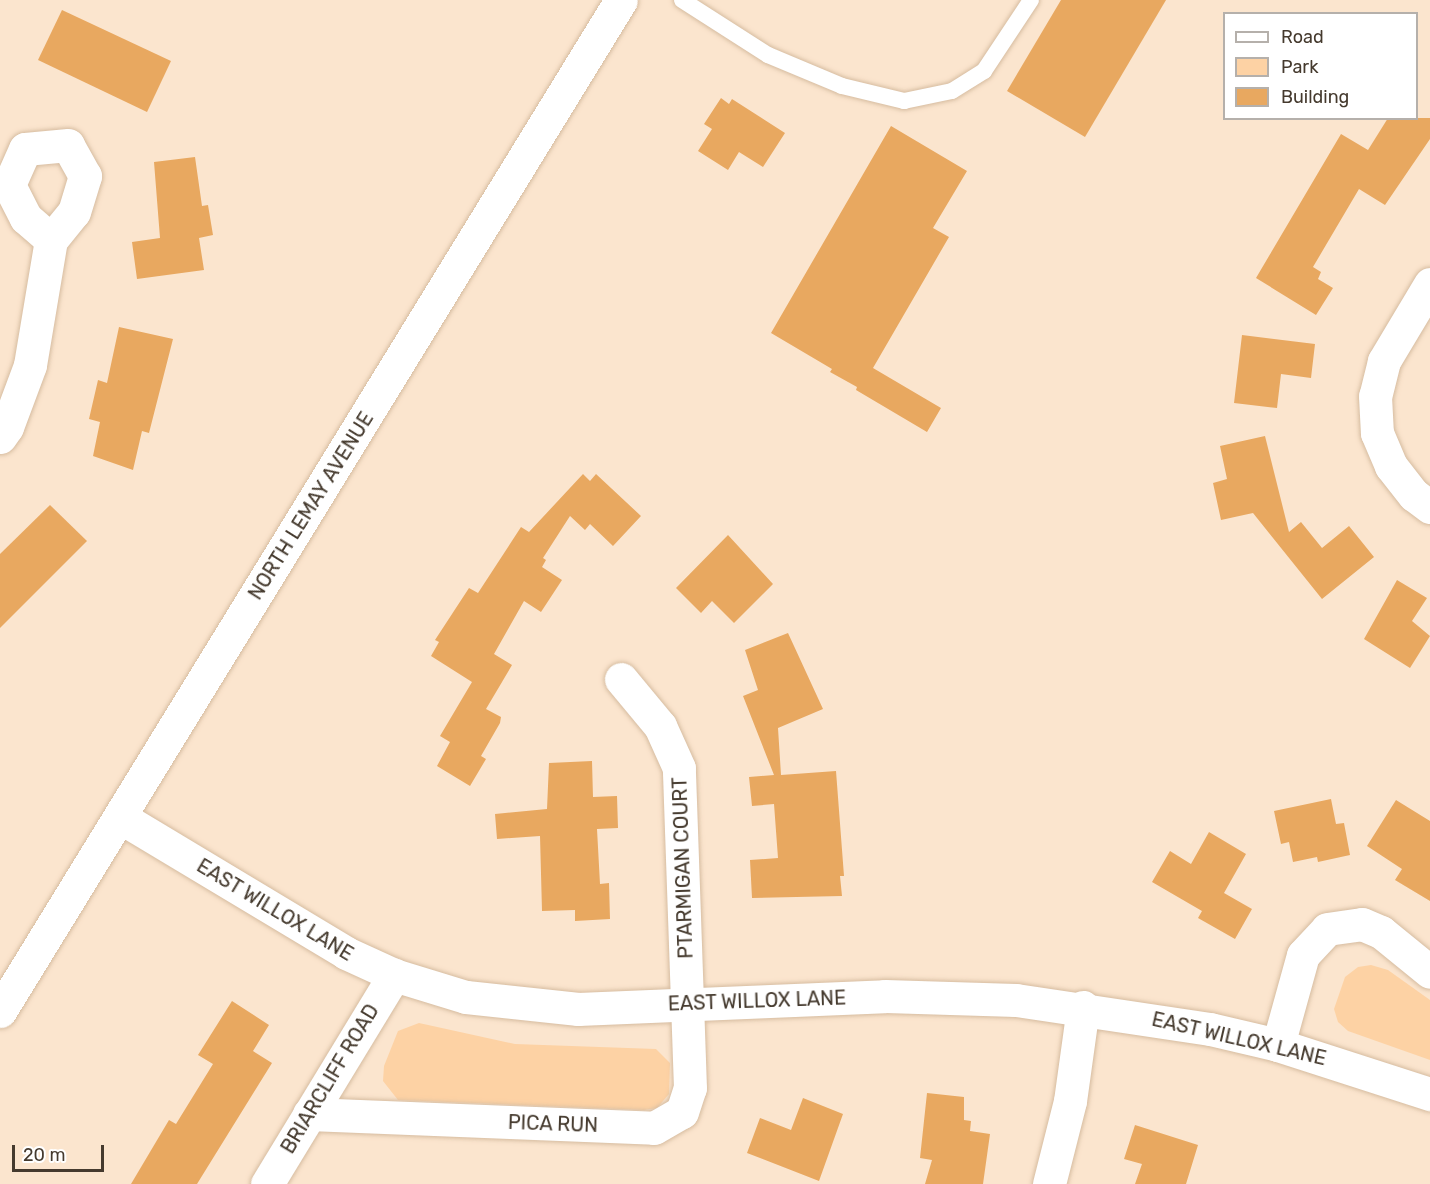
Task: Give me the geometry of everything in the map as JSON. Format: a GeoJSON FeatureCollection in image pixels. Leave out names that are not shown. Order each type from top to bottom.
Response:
{"type":"FeatureCollection","features":[{"type":"Feature","properties":{"kind":"main road","name":"NORTH LEMAY AVENUE"},"geometry":{"type":"LineString","coordinates":[[0,1011],[621,0]]}},
{"type":"Feature","properties":{"kind":"main road"},"geometry":{"type":"LineString","coordinates":[[0,437],[30,365],[51,240]]}},
{"type":"Feature","properties":{"kind":"main road"},"geometry":{"type":"LineString","coordinates":[[1430,284],[1384,361],[1375,396],[1377,433],[1390,466],[1414,495],[1430,507]]}},
{"type":"Feature","properties":{"kind":"main road","name":"PTARMIGAN COURT"},"geometry":{"type":"LineString","coordinates":[[621,679],[660,726],[679,768],[688,1003]]}},
{"type":"Feature","properties":{"kind":"main road","name":"EAST WILLOX LANE"},"geometry":{"type":"LineString","coordinates":[[120,817],[326,942],[394,975],[466,997],[541,1008],[885,996],[1016,1000],[1083,1007],[1210,1029],[1278,1045],[1430,1094]]}},
{"type":"Feature","properties":{"kind":"main road"},"geometry":{"type":"LineString","coordinates":[[1278,1045],[1304,955],[1327,929],[1350,923],[1372,928],[1430,972]]}},
{"type":"Feature","properties":{"kind":"main road","name":"BRIARCLIFF ROAD"},"geometry":{"type":"LineString","coordinates":[[267,1184],[394,975]]}},
{"type":"Feature","properties":{"kind":"main road","name":"PICA RUN"},"geometry":{"type":"LineString","coordinates":[[309,1114],[654,1128],[665,1125],[682,1112],[690,1088],[688,1003]]}},
{"type":"Feature","properties":{"kind":"main road"},"geometry":{"type":"LineString","coordinates":[[1049,1184],[1070,1101],[1083,1007]]}},
{"type":"Feature","properties":{"kind":"lane"},"geometry":{"type":"LineString","coordinates":[[682,0],[768,55],[842,86],[904,101],[952,91],[984,71],[1031,0]]}},
{"type":"Feature","properties":{"kind":"green space"},"geometry":{"type":"Polygon","coordinates":[[[1371,965],[1388,970],[1430,1000],[1430,1060],[1348,1031],[1338,1022],[1334,1009],[1345,977],[1358,967],[1371,965]]]}},
{"type":"Feature","properties":{"kind":"green space"},"geometry":{"type":"Polygon","coordinates":[[[419,1023],[515,1044],[656,1049],[670,1063],[669,1094],[657,1108],[644,1110],[398,1100],[383,1081],[384,1066],[398,1031],[419,1023]]]}},
{"type":"Feature","properties":{"kind":"building"},"geometry":{"type":"Polygon","coordinates":[[[1061,0],[1166,0],[1085,137],[1007,91],[1061,0]]]}},
{"type":"Feature","properties":{"kind":"building"},"geometry":{"type":"Polygon","coordinates":[[[62,10],[171,61],[147,112],[38,60],[62,10]]]}},
{"type":"Feature","properties":{"kind":"building"},"geometry":{"type":"Polygon","coordinates":[[[721,98],[729,104],[732,99],[785,133],[763,167],[739,152],[728,170],[698,151],[712,129],[704,124],[721,98]]]}},
{"type":"Feature","properties":{"kind":"building"},"geometry":{"type":"Polygon","coordinates":[[[1430,118],[1430,139],[1385,205],[1359,189],[1313,267],[1321,272],[1318,279],[1333,288],[1316,315],[1256,278],[1341,134],[1368,150],[1387,120],[1430,118]]]}},
{"type":"Feature","properties":{"kind":"building"},"geometry":{"type":"Polygon","coordinates":[[[891,126],[967,171],[933,228],[949,237],[873,368],[941,408],[927,432],[856,390],[857,387],[830,372],[832,369],[771,333],[891,126]]]}},
{"type":"Feature","properties":{"kind":"building"},"geometry":{"type":"Polygon","coordinates":[[[195,157],[202,206],[208,205],[213,235],[199,238],[204,270],[137,279],[132,242],[160,238],[154,162],[195,157]]]}},
{"type":"Feature","properties":{"kind":"building"},"geometry":{"type":"Polygon","coordinates":[[[119,327],[173,339],[149,433],[142,431],[133,470],[93,456],[100,422],[89,419],[98,380],[107,383],[119,327]]]}},
{"type":"Feature","properties":{"kind":"building"},"geometry":{"type":"Polygon","coordinates":[[[1242,335],[1315,344],[1311,378],[1281,374],[1277,408],[1234,403],[1242,335]]]}},
{"type":"Feature","properties":{"kind":"building"},"geometry":{"type":"Polygon","coordinates":[[[1265,436],[1289,532],[1301,522],[1322,548],[1349,526],[1374,557],[1322,599],[1253,513],[1221,520],[1213,483],[1227,479],[1220,446],[1265,436]]]}},
{"type":"Feature","properties":{"kind":"building"},"geometry":{"type":"Polygon","coordinates":[[[583,474],[590,481],[596,474],[641,516],[613,546],[590,524],[585,530],[570,516],[543,558],[546,560],[542,567],[562,580],[541,612],[524,601],[494,654],[512,665],[486,709],[501,717],[500,723],[481,756],[486,759],[470,786],[437,766],[450,742],[440,736],[472,682],[431,656],[439,642],[435,640],[469,588],[478,593],[521,527],[529,532],[583,474]]]}},
{"type":"Feature","properties":{"kind":"building"},"geometry":{"type":"Polygon","coordinates":[[[50,505],[87,541],[0,628],[0,554],[50,505]]]}},
{"type":"Feature","properties":{"kind":"building"},"geometry":{"type":"Polygon","coordinates":[[[728,535],[773,584],[734,623],[712,601],[701,613],[676,588],[728,535]]]}},
{"type":"Feature","properties":{"kind":"building"},"geometry":{"type":"Polygon","coordinates":[[[1397,580],[1427,598],[1412,621],[1430,636],[1410,668],[1364,639],[1397,580]]]}},
{"type":"Feature","properties":{"kind":"building"},"geometry":{"type":"Polygon","coordinates":[[[788,633],[823,709],[778,728],[781,775],[836,771],[844,876],[840,876],[842,896],[752,898],[750,860],[778,858],[774,804],[752,806],[749,777],[774,775],[743,696],[758,690],[745,650],[788,633]]]}},
{"type":"Feature","properties":{"kind":"building"},"geometry":{"type":"Polygon","coordinates":[[[592,761],[593,797],[617,796],[618,828],[597,829],[600,884],[609,883],[610,919],[575,921],[575,910],[542,911],[540,836],[497,839],[495,814],[547,809],[549,763],[592,761]]]}},
{"type":"Feature","properties":{"kind":"building"},"geometry":{"type":"Polygon","coordinates":[[[1331,799],[1336,824],[1344,823],[1350,855],[1318,862],[1317,857],[1293,862],[1289,842],[1281,844],[1274,811],[1331,799]]]}},
{"type":"Feature","properties":{"kind":"building"},"geometry":{"type":"Polygon","coordinates":[[[1396,800],[1430,821],[1430,901],[1395,880],[1402,869],[1367,846],[1396,800]]]}},
{"type":"Feature","properties":{"kind":"building"},"geometry":{"type":"Polygon","coordinates":[[[1209,832],[1246,854],[1224,893],[1252,909],[1235,939],[1198,918],[1202,911],[1152,882],[1170,851],[1191,864],[1209,832]]]}},
{"type":"Feature","properties":{"kind":"building"},"geometry":{"type":"Polygon","coordinates":[[[232,1001],[269,1025],[253,1051],[272,1063],[197,1184],[131,1184],[169,1120],[176,1124],[213,1064],[198,1055],[232,1001]]]}},
{"type":"Feature","properties":{"kind":"building"},"geometry":{"type":"Polygon","coordinates":[[[927,1093],[964,1097],[964,1120],[971,1121],[970,1131],[990,1134],[983,1184],[925,1184],[932,1160],[920,1158],[927,1093]]]}},
{"type":"Feature","properties":{"kind":"building"},"geometry":{"type":"Polygon","coordinates":[[[803,1098],[843,1114],[819,1181],[747,1153],[760,1118],[791,1130],[803,1098]]]}},
{"type":"Feature","properties":{"kind":"building"},"geometry":{"type":"Polygon","coordinates":[[[1135,1125],[1198,1145],[1186,1184],[1135,1184],[1142,1164],[1124,1159],[1135,1125]]]}}]}
